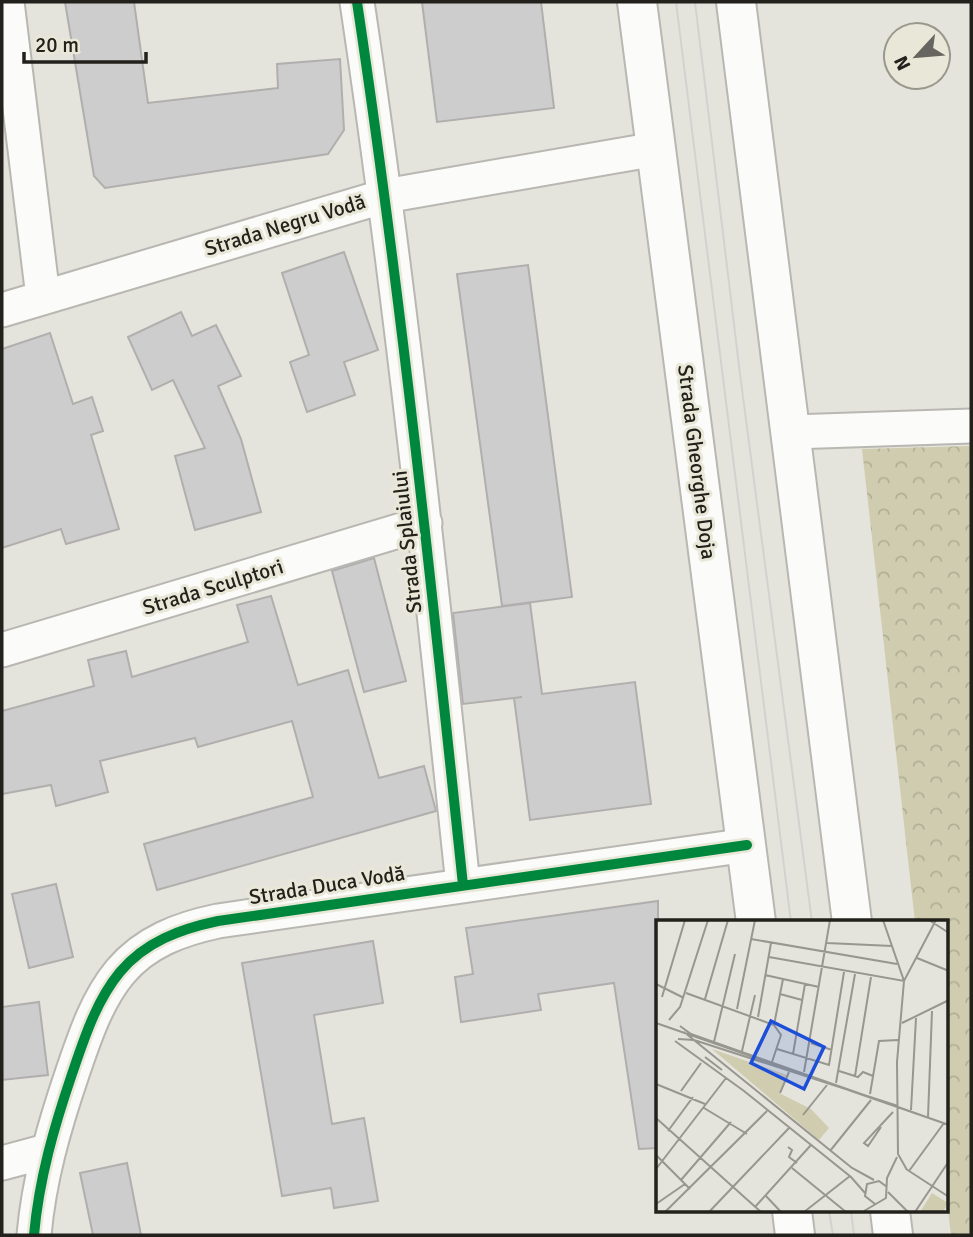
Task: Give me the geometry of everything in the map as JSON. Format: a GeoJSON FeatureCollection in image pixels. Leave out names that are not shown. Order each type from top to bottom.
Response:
{"type":"FeatureCollection","features":[{"type":"Feature","properties":{"kind":"main road","name":"Strada Gheorghe Doja"},"geometry":{"type":"LineString","coordinates":[[637,2],[756,920]]}},
{"type":"Feature","properties":{"kind":"main road"},"geometry":{"type":"LineString","coordinates":[[736,2],[852,920]]}},
{"type":"Feature","properties":{"kind":"main road"},"geometry":{"type":"LineString","coordinates":[[792,1212],[795,1235]]}},
{"type":"Feature","properties":{"kind":"main road"},"geometry":{"type":"LineString","coordinates":[[890,1212],[893,1235]]}},
{"type":"Feature","properties":{"kind":"street"},"geometry":{"type":"LineString","coordinates":[[7,2],[43,297]]}},
{"type":"Feature","properties":{"kind":"street","name":"Strada Splaiului"},"geometry":{"type":"LineString","coordinates":[[357,2],[385,195],[425,523],[463,885]]}},
{"type":"Feature","properties":{"kind":"street","name":"Strada Negru Vodă"},"geometry":{"type":"LineString","coordinates":[[2,310],[385,195],[656,149]]}},
{"type":"Feature","properties":{"kind":"street"},"geometry":{"type":"LineString","coordinates":[[791,432],[971,426]]}},
{"type":"Feature","properties":{"kind":"street","name":"Strada Sculptori"},"geometry":{"type":"LineString","coordinates":[[2,650],[425,523]]}},
{"type":"Feature","properties":{"kind":"street","name":"Strada Duca Vodă"},"geometry":{"type":"LineString","coordinates":[[47,1151],[85,1035],[103,997],[120,971],[165,936],[192,926],[218,921],[747,845]]}},
{"type":"Feature","properties":{"kind":"street"},"geometry":{"type":"LineString","coordinates":[[2,1163],[47,1151],[34,1235]]}},
{"type":"Feature","properties":{"kind":"green space"},"geometry":{"type":"Polygon","coordinates":[[[971,446],[971,1235],[951,1235],[948,1210],[948,920],[915,920],[862,449],[971,446]]]}},
{"type":"Feature","properties":{"kind":"building"},"geometry":{"type":"Polygon","coordinates":[[[65,2],[134,2],[148,103],[278,88],[277,64],[340,59],[344,130],[328,154],[105,188],[94,176],[65,2]]]}},
{"type":"Feature","properties":{"kind":"building"},"geometry":{"type":"Polygon","coordinates":[[[422,2],[541,2],[554,108],[437,122],[422,2]]]}},
{"type":"Feature","properties":{"kind":"building"},"geometry":{"type":"Polygon","coordinates":[[[344,252],[378,350],[344,362],[355,395],[307,412],[290,362],[309,355],[282,273],[344,252]]]}},
{"type":"Feature","properties":{"kind":"building"},"geometry":{"type":"Polygon","coordinates":[[[528,265],[572,597],[502,606],[457,274],[528,265]]]}},
{"type":"Feature","properties":{"kind":"building"},"geometry":{"type":"Polygon","coordinates":[[[181,312],[192,336],[216,325],[241,376],[218,386],[241,439],[261,512],[195,530],[175,456],[205,448],[173,380],[152,390],[128,337],[181,312]]]}},
{"type":"Feature","properties":{"kind":"building"},"geometry":{"type":"Polygon","coordinates":[[[50,333],[73,404],[92,397],[103,431],[91,435],[119,529],[66,544],[61,529],[2,548],[2,349],[50,333]]]}},
{"type":"Feature","properties":{"kind":"building"},"geometry":{"type":"Polygon","coordinates":[[[374,558],[406,681],[364,692],[332,571],[374,558]]]}},
{"type":"Feature","properties":{"kind":"building"},"geometry":{"type":"Polygon","coordinates":[[[271,596],[298,685],[348,670],[379,778],[424,766],[436,811],[157,890],[144,844],[313,797],[292,721],[198,747],[195,738],[100,761],[108,792],[56,806],[51,785],[2,794],[2,711],[94,686],[88,660],[126,651],[132,677],[248,642],[237,605],[271,596]]]}},
{"type":"Feature","properties":{"kind":"building"},"geometry":{"type":"Polygon","coordinates":[[[530,603],[542,694],[635,682],[651,804],[530,820],[514,698],[522,697],[463,704],[453,613],[530,603]]]}},
{"type":"Feature","properties":{"kind":"building"},"geometry":{"type":"Polygon","coordinates":[[[56,884],[73,957],[29,968],[12,894],[56,884]]]}},
{"type":"Feature","properties":{"kind":"building"},"geometry":{"type":"Polygon","coordinates":[[[658,901],[656,1148],[639,1149],[614,983],[538,994],[541,1010],[461,1022],[455,977],[473,974],[466,928],[658,901]]]}},
{"type":"Feature","properties":{"kind":"building"},"geometry":{"type":"Polygon","coordinates":[[[373,941],[383,1003],[314,1015],[332,1124],[364,1118],[378,1201],[334,1208],[331,1188],[282,1196],[242,963],[373,941]]]}},
{"type":"Feature","properties":{"kind":"building"},"geometry":{"type":"Polygon","coordinates":[[[39,1002],[48,1075],[2,1080],[2,1007],[39,1002]]]}},
{"type":"Feature","properties":{"kind":"building"},"geometry":{"type":"Polygon","coordinates":[[[127,1163],[141,1235],[93,1235],[80,1173],[127,1163]]]}},
{"type":"Feature","properties":{"kind":"tram line"},"geometry":{"type":"LineString","coordinates":[[676,2],[791,920]]}},
{"type":"Feature","properties":{"kind":"tram line"},"geometry":{"type":"LineString","coordinates":[[695,2],[740,374],[812,920]]}},
{"type":"Feature","properties":{"kind":"tram line"},"geometry":{"type":"LineString","coordinates":[[829,1212],[833,1235]]}},
{"type":"Feature","properties":{"kind":"tram line"},"geometry":{"type":"LineString","coordinates":[[851,1212],[854,1235]]}},
{"type":"Feature","properties":{"kind":"cycle path"},"geometry":{"type":"LineString","coordinates":[[357,2],[402,332],[463,885]]}},
{"type":"Feature","properties":{"kind":"cycle path"},"geometry":{"type":"LineString","coordinates":[[34,1235],[43,1173],[53,1133],[91,1021],[120,972],[141,953],[164,938],[218,921],[747,845]]}}]}
